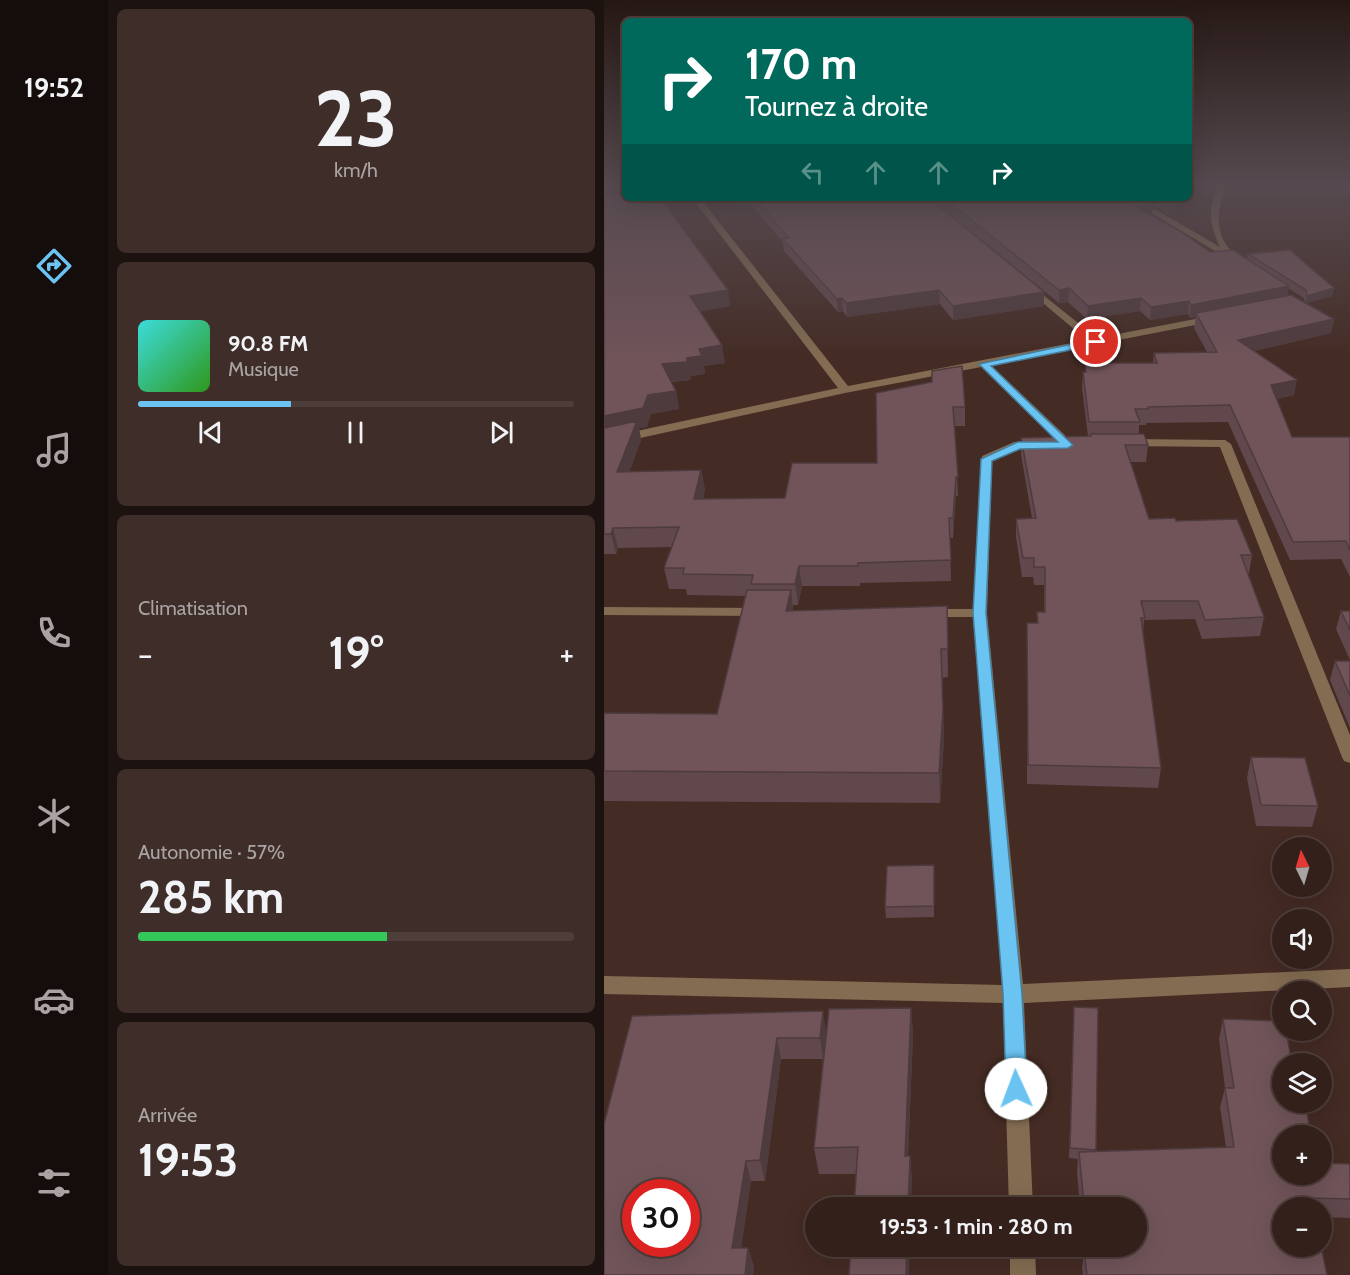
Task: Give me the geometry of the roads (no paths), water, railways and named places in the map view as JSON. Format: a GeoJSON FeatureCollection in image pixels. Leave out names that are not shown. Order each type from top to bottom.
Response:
{"type":"FeatureCollection","features":[{"type":"Feature","properties":{"kind":"street"},"geometry":{"type":"LineString","coordinates":[[732,244],[846,390]]}},
{"type":"Feature","properties":{"kind":"street"},"geometry":{"type":"LineString","coordinates":[[1212,244],[1245,265]]}},
{"type":"Feature","properties":{"kind":"street"},"geometry":{"type":"LineString","coordinates":[[1223,244],[1227,253]]}},
{"type":"Feature","properties":{"kind":"street"},"geometry":{"type":"LineString","coordinates":[[1023,281],[1096,342]]}},
{"type":"Feature","properties":{"kind":"street"},"geometry":{"type":"LineString","coordinates":[[604,442],[846,390],[1232,315]]}},
{"type":"Feature","properties":{"kind":"street"},"geometry":{"type":"LineString","coordinates":[[984,364],[1068,445]]}},
{"type":"Feature","properties":{"kind":"street"},"geometry":{"type":"LineString","coordinates":[[1114,443],[1225,444],[1350,757]]}},
{"type":"Feature","properties":{"kind":"street"},"geometry":{"type":"LineString","coordinates":[[1021,1197],[1013,994],[980,613],[986,459],[1018,445],[1091,444]]}},
{"type":"Feature","properties":{"kind":"street"},"geometry":{"type":"LineString","coordinates":[[604,612],[780,612]]}},
{"type":"Feature","properties":{"kind":"street"},"geometry":{"type":"LineString","coordinates":[[909,613],[980,613]]}},
{"type":"Feature","properties":{"kind":"street"},"geometry":{"type":"LineString","coordinates":[[604,985],[1013,994],[1350,978]]}},
{"type":"Feature","properties":{"kind":"street"},"geometry":{"type":"LineString","coordinates":[[1022,1257],[1023,1275]]}}]}
